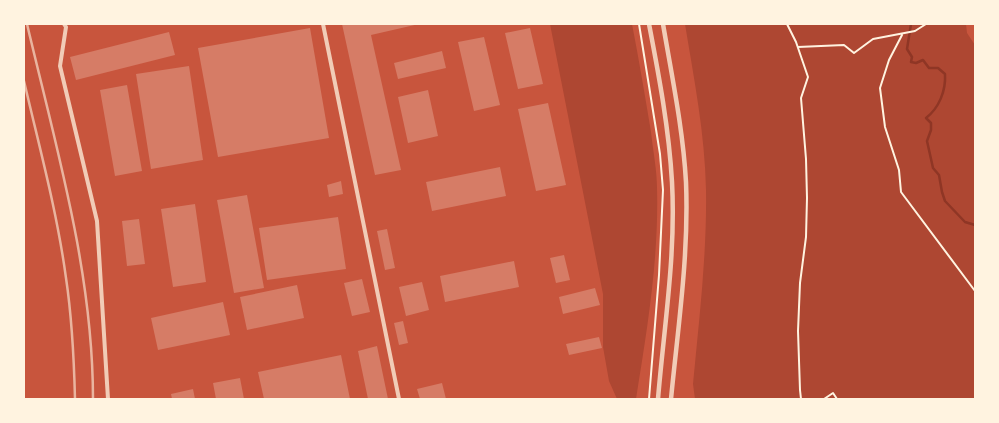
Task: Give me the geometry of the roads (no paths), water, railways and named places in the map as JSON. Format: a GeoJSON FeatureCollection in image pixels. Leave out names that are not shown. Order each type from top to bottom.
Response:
{"type":"FeatureCollection","features":[{"type":"Feature","properties":{"kind":"street"},"geometry":{"type":"LineString","coordinates":[[64,24],[66,27],[60,66],[97,221],[108,399]]}},
{"type":"Feature","properties":{"kind":"street"},"geometry":{"type":"LineString","coordinates":[[323,24],[399,399]]}},
{"type":"Feature","properties":{"kind":"street"},"geometry":{"type":"LineString","coordinates":[[649,24],[667,130],[672,184],[670,265],[658,399]]}},
{"type":"Feature","properties":{"kind":"street"},"geometry":{"type":"LineString","coordinates":[[663,24],[681,128],[686,182],[684,265],[671,399]]}},
{"type":"Feature","properties":{"kind":"waterway"},"geometry":{"type":"LineString","coordinates":[[911,24],[907,49],[912,57],[911,62],[916,63],[923,60],[929,68],[938,68],[945,74],[941,99],[926,118],[931,123],[931,130],[927,141],[933,168],[939,175],[945,201],[965,222],[975,225]]}},
{"type":"Feature","properties":{"kind":"railway"},"geometry":{"type":"LineString","coordinates":[[27,24],[61,163],[80,257],[87,304],[93,399]]}},
{"type":"Feature","properties":{"kind":"railway"},"geometry":{"type":"LineString","coordinates":[[24,81],[58,228],[71,323],[75,399]]}}]}
